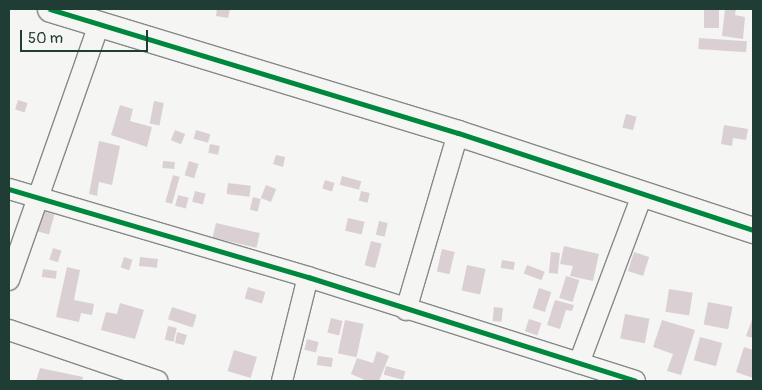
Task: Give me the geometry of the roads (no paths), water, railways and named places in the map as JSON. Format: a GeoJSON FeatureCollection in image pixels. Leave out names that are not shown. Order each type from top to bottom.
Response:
{"type":"FeatureCollection","features":[{"type":"Feature","properties":{"kind":"street"},"geometry":{"type":"LineString","coordinates":[[50,9],[458,133],[753,230]]}},
{"type":"Feature","properties":{"kind":"street"},"geometry":{"type":"LineString","coordinates":[[9,280],[36,198],[99,24]]}},
{"type":"Feature","properties":{"kind":"street"},"geometry":{"type":"LineString","coordinates":[[406,310],[458,133]]}},
{"type":"Feature","properties":{"kind":"street"},"geometry":{"type":"LineString","coordinates":[[9,189],[308,277],[406,310],[635,381]]}},
{"type":"Feature","properties":{"kind":"street"},"geometry":{"type":"LineString","coordinates":[[580,363],[643,193]]}},
{"type":"Feature","properties":{"kind":"street"},"geometry":{"type":"LineString","coordinates":[[282,381],[308,277]]}},
{"type":"Feature","properties":{"kind":"street"},"geometry":{"type":"LineString","coordinates":[[9,330],[158,381]]}}]}
